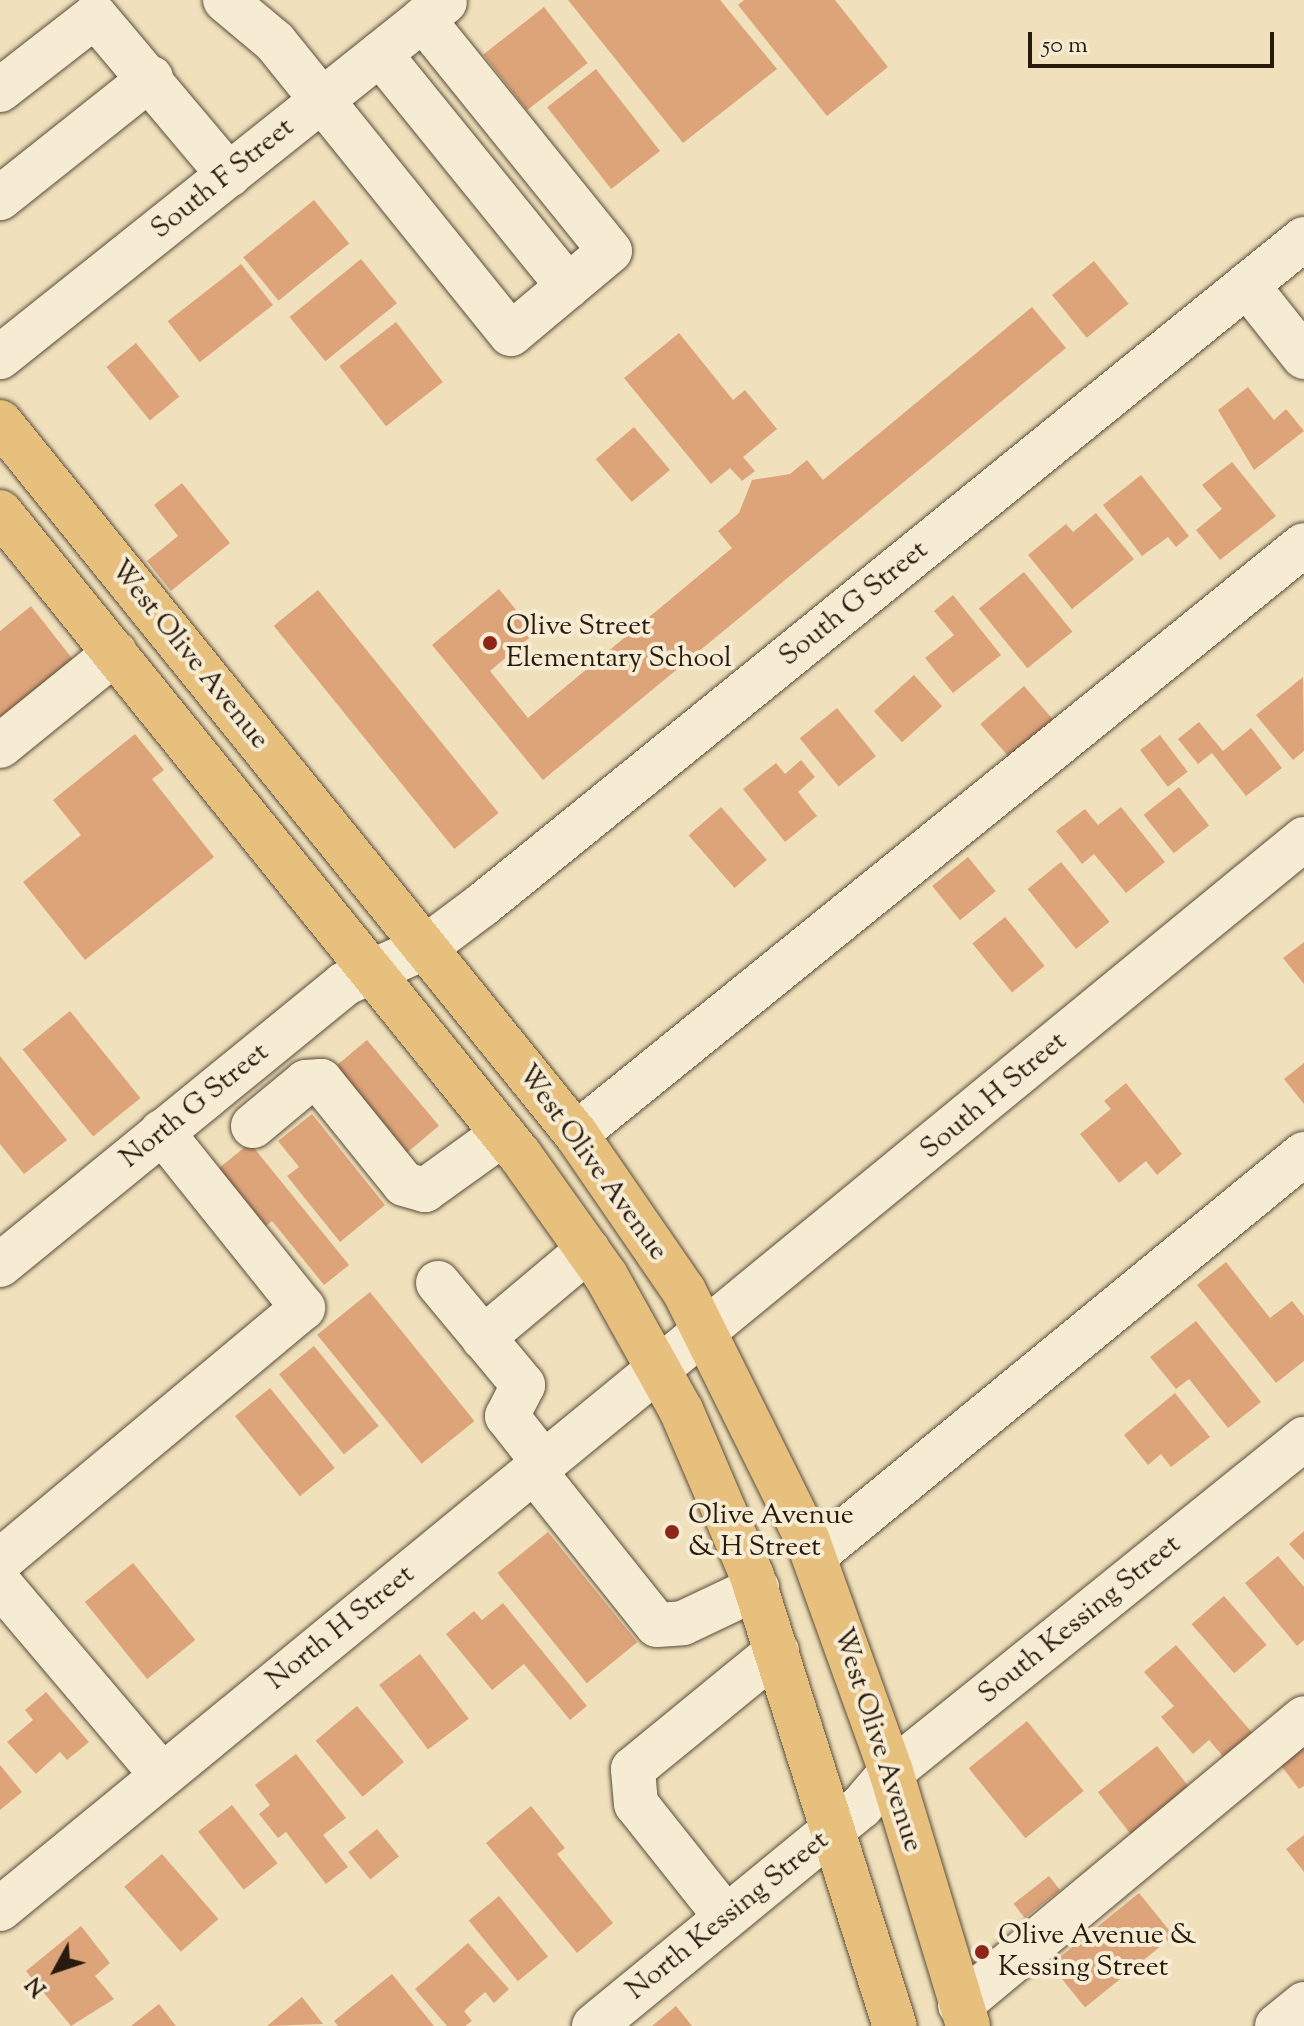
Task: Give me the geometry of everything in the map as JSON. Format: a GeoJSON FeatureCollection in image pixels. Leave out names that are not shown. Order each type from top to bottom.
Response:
{"type":"FeatureCollection","features":[{"type":"Feature","properties":{"kind":"main road","name":"West Olive Avenue"},"geometry":{"type":"LineString","coordinates":[[0,422],[254,735],[399,959],[503,1134],[588,1250],[683,1351],[777,1651],[846,1819],[895,2026]]}},
{"type":"Feature","properties":{"kind":"main road","name":"West Olive Avenue"},"geometry":{"type":"LineString","coordinates":[[0,512],[115,653],[399,959],[576,1134],[683,1351],[814,1556],[891,1772],[964,2016]]}},
{"type":"Feature","properties":{"kind":"main road"},"geometry":{"type":"LineString","coordinates":[[115,653],[124,645],[142,648],[188,702],[254,735]]}},
{"type":"Feature","properties":{"kind":"street"},"geometry":{"type":"LineString","coordinates":[[225,0],[275,42],[511,334],[610,251],[435,9]]}},
{"type":"Feature","properties":{"kind":"street","name":"South F Street"},"geometry":{"type":"LineString","coordinates":[[0,357],[435,9]]}},
{"type":"Feature","properties":{"kind":"street"},"geometry":{"type":"LineString","coordinates":[[0,90],[90,16],[109,26],[229,175]]}},
{"type":"Feature","properties":{"kind":"street"},"geometry":{"type":"LineString","coordinates":[[380,54],[568,286]]}},
{"type":"Feature","properties":{"kind":"street"},"geometry":{"type":"LineString","coordinates":[[0,198],[151,78]]}},
{"type":"Feature","properties":{"kind":"street","name":"South G Street"},"geometry":{"type":"LineString","coordinates":[[399,959],[1304,239]]}},
{"type":"Feature","properties":{"kind":"street"},"geometry":{"type":"LineString","coordinates":[[1247,285],[1304,357]]}},
{"type":"Feature","properties":{"kind":"street"},"geometry":{"type":"LineString","coordinates":[[576,1134],[1304,545]]}},
{"type":"Feature","properties":{"kind":"street"},"geometry":{"type":"LineString","coordinates":[[0,746],[115,653]]}},
{"type":"Feature","properties":{"kind":"street","name":"South H Street"},"geometry":{"type":"LineString","coordinates":[[683,1351],[1304,839]]}},
{"type":"Feature","properties":{"kind":"street","name":"North G Street"},"geometry":{"type":"LineString","coordinates":[[0,1265],[344,984],[399,959]]}},
{"type":"Feature","properties":{"kind":"street"},"geometry":{"type":"LineString","coordinates":[[239,1069],[263,1118],[306,1082],[321,1081],[404,1184],[425,1190],[503,1134]]}},
{"type":"Feature","properties":{"kind":"street"},"geometry":{"type":"LineString","coordinates":[[0,1561],[303,1308],[162,1132]]}},
{"type":"Feature","properties":{"kind":"street"},"geometry":{"type":"LineString","coordinates":[[814,1556],[1304,1154]]}},
{"type":"Feature","properties":{"kind":"street"},"geometry":{"type":"LineString","coordinates":[[483,1338],[588,1250]]}},
{"type":"Feature","properties":{"kind":"street"},"geometry":{"type":"LineString","coordinates":[[438,1283],[523,1385],[507,1416],[539,1467],[657,1625],[683,1623],[757,1588]]}},
{"type":"Feature","properties":{"kind":"street","name":"North H Street"},"geometry":{"type":"LineString","coordinates":[[0,1909],[161,1774],[683,1351]]}},
{"type":"Feature","properties":{"kind":"street","name":"South Kessing Street"},"geometry":{"type":"LineString","coordinates":[[846,1819],[891,1772],[1304,1439]]}},
{"type":"Feature","properties":{"kind":"street"},"geometry":{"type":"LineString","coordinates":[[0,1584],[161,1774]]}},
{"type":"Feature","properties":{"kind":"street"},"geometry":{"type":"LineString","coordinates":[[726,1917],[636,1804],[633,1769],[777,1651]]}},
{"type":"Feature","properties":{"kind":"street"},"geometry":{"type":"LineString","coordinates":[[964,2016],[1304,1718]]}},
{"type":"Feature","properties":{"kind":"street","name":"North Kessing Street"},"geometry":{"type":"LineString","coordinates":[[594,2026],[846,1819]]}},
{"type":"Feature","properties":{"kind":"street"},"geometry":{"type":"LineString","coordinates":[[1277,2026],[1304,2004]]}},
{"type":"Feature","properties":{"kind":"building"},"geometry":{"type":"Polygon","coordinates":[[[568,0],[720,0],[777,69],[683,143],[568,0]]]}},
{"type":"Feature","properties":{"kind":"building"},"geometry":{"type":"Polygon","coordinates":[[[744,0],[835,0],[888,67],[827,116],[738,5],[744,0]]]}},
{"type":"Feature","properties":{"kind":"building"},"geometry":{"type":"Polygon","coordinates":[[[544,7],[588,63],[527,110],[483,54],[544,7]]]}},
{"type":"Feature","properties":{"kind":"building"},"geometry":{"type":"Polygon","coordinates":[[[596,69],[660,151],[611,189],[547,107],[596,69]]]}},
{"type":"Feature","properties":{"kind":"building"},"geometry":{"type":"Polygon","coordinates":[[[314,200],[349,244],[279,301],[243,257],[314,200]]]}},
{"type":"Feature","properties":{"kind":"building"},"geometry":{"type":"Polygon","coordinates":[[[361,259],[397,303],[325,361],[290,317],[361,259]]]}},
{"type":"Feature","properties":{"kind":"building"},"geometry":{"type":"Polygon","coordinates":[[[1094,261],[1129,304],[1087,338],[1052,295],[1094,261]]]}},
{"type":"Feature","properties":{"kind":"building"},"geometry":{"type":"Polygon","coordinates":[[[241,264],[273,305],[200,362],[168,321],[241,264]]]}},
{"type":"Feature","properties":{"kind":"building"},"geometry":{"type":"Polygon","coordinates":[[[1032,307],[1066,348],[543,780],[432,645],[499,589],[535,633],[490,671],[528,718],[732,548],[718,531],[739,513],[752,480],[790,474],[807,460],[823,480],[1032,307]]]}},
{"type":"Feature","properties":{"kind":"building"},"geometry":{"type":"Polygon","coordinates":[[[396,322],[443,382],[386,426],[339,366],[396,322]]]}},
{"type":"Feature","properties":{"kind":"building"},"geometry":{"type":"Polygon","coordinates":[[[679,333],[733,400],[745,390],[777,429],[743,457],[755,471],[742,481],[730,468],[711,484],[624,378],[679,333]]]}},
{"type":"Feature","properties":{"kind":"building"},"geometry":{"type":"Polygon","coordinates":[[[136,343],[179,397],[150,421],[106,367],[136,343]]]}},
{"type":"Feature","properties":{"kind":"building"},"geometry":{"type":"Polygon","coordinates":[[[1248,387],[1274,420],[1286,409],[1304,431],[1254,470],[1218,410],[1248,387]]]}},
{"type":"Feature","properties":{"kind":"building"},"geometry":{"type":"Polygon","coordinates":[[[634,427],[670,470],[632,502],[596,459],[634,427]]]}},
{"type":"Feature","properties":{"kind":"building"},"geometry":{"type":"Polygon","coordinates":[[[1232,462],[1276,516],[1220,560],[1196,530],[1222,509],[1202,485],[1232,462]]]}},
{"type":"Feature","properties":{"kind":"building"},"geometry":{"type":"Polygon","coordinates":[[[1141,475],[1189,536],[1176,547],[1168,537],[1142,556],[1103,505],[1141,475]]]}},
{"type":"Feature","properties":{"kind":"building"},"geometry":{"type":"Polygon","coordinates":[[[182,483],[230,543],[171,591],[147,561],[178,536],[154,505],[182,483]]]}},
{"type":"Feature","properties":{"kind":"building"},"geometry":{"type":"Polygon","coordinates":[[[1096,513],[1134,559],[1072,609],[1028,555],[1066,524],[1073,532],[1096,513]]]}},
{"type":"Feature","properties":{"kind":"building"},"geometry":{"type":"Polygon","coordinates":[[[1024,572],[1072,632],[1027,668],[979,609],[1024,572]]]}},
{"type":"Feature","properties":{"kind":"building"},"geometry":{"type":"Polygon","coordinates":[[[318,590],[499,813],[454,849],[274,626],[318,590]]]}},
{"type":"Feature","properties":{"kind":"building"},"geometry":{"type":"Polygon","coordinates":[[[953,595],[1001,655],[953,693],[925,658],[954,635],[934,611],[953,595]]]}},
{"type":"Feature","properties":{"kind":"building"},"geometry":{"type":"Polygon","coordinates":[[[31,606],[78,666],[0,720],[0,631],[31,606]]]}},
{"type":"Feature","properties":{"kind":"building"},"geometry":{"type":"Polygon","coordinates":[[[914,675],[942,706],[902,742],[874,711],[914,675]]]}},
{"type":"Feature","properties":{"kind":"building"},"geometry":{"type":"Polygon","coordinates":[[[1303,677],[1304,751],[1293,760],[1256,715],[1303,677]]]}},
{"type":"Feature","properties":{"kind":"building"},"geometry":{"type":"Polygon","coordinates":[[[1024,686],[1053,719],[1009,757],[980,724],[1024,686]]]}},
{"type":"Feature","properties":{"kind":"building"},"geometry":{"type":"Polygon","coordinates":[[[837,708],[876,756],[839,786],[800,738],[837,708]]]}},
{"type":"Feature","properties":{"kind":"building"},"geometry":{"type":"Polygon","coordinates":[[[1199,722],[1223,751],[1251,728],[1282,768],[1246,796],[1212,753],[1198,764],[1178,739],[1199,722]]]}},
{"type":"Feature","properties":{"kind":"building"},"geometry":{"type":"Polygon","coordinates":[[[135,734],[164,770],[152,779],[214,857],[85,960],[23,882],[81,835],[53,800],[135,734]]]}},
{"type":"Feature","properties":{"kind":"building"},"geometry":{"type":"Polygon","coordinates":[[[1160,735],[1188,772],[1168,787],[1140,750],[1160,735]]]}},
{"type":"Feature","properties":{"kind":"building"},"geometry":{"type":"Polygon","coordinates":[[[801,760],[815,777],[798,792],[817,816],[785,842],[743,789],[776,763],[785,774],[801,760]]]}},
{"type":"Feature","properties":{"kind":"building"},"geometry":{"type":"Polygon","coordinates":[[[1179,787],[1209,826],[1174,853],[1144,815],[1179,787]]]}},
{"type":"Feature","properties":{"kind":"building"},"geometry":{"type":"Polygon","coordinates":[[[721,807],[767,860],[734,888],[689,835],[721,807]]]}},
{"type":"Feature","properties":{"kind":"building"},"geometry":{"type":"Polygon","coordinates":[[[1121,807],[1165,862],[1126,893],[1094,854],[1082,864],[1056,831],[1085,809],[1098,825],[1121,807]]]}},
{"type":"Feature","properties":{"kind":"building"},"geometry":{"type":"Polygon","coordinates":[[[968,857],[996,891],[960,920],[932,886],[968,857]]]}},
{"type":"Feature","properties":{"kind":"building"},"geometry":{"type":"Polygon","coordinates":[[[1061,862],[1109,922],[1076,949],[1028,889],[1061,862]]]}},
{"type":"Feature","properties":{"kind":"building"},"geometry":{"type":"Polygon","coordinates":[[[1005,917],[1045,966],[1012,992],[972,943],[1005,917]]]}},
{"type":"Feature","properties":{"kind":"building"},"geometry":{"type":"Polygon","coordinates":[[[1304,942],[1304,984],[1283,958],[1304,942]]]}},
{"type":"Feature","properties":{"kind":"building"},"geometry":{"type":"Polygon","coordinates":[[[70,1011],[140,1098],[93,1136],[23,1049],[70,1011]]]}},
{"type":"Feature","properties":{"kind":"building"},"geometry":{"type":"Polygon","coordinates":[[[367,1040],[439,1126],[408,1152],[336,1066],[367,1040]]]}},
{"type":"Feature","properties":{"kind":"building"},"geometry":{"type":"Polygon","coordinates":[[[0,1056],[67,1140],[24,1174],[0,1144],[0,1056]]]}},
{"type":"Feature","properties":{"kind":"building"},"geometry":{"type":"Polygon","coordinates":[[[1304,1063],[1304,1104],[1284,1079],[1304,1063]]]}},
{"type":"Feature","properties":{"kind":"building"},"geometry":{"type":"Polygon","coordinates":[[[1126,1083],[1182,1154],[1157,1175],[1146,1161],[1119,1183],[1080,1134],[1111,1109],[1104,1101],[1126,1083]]]}},
{"type":"Feature","properties":{"kind":"building"},"geometry":{"type":"Polygon","coordinates":[[[312,1114],[385,1205],[340,1242],[287,1176],[299,1167],[278,1141],[312,1114]]]}},
{"type":"Feature","properties":{"kind":"building"},"geometry":{"type":"Polygon","coordinates":[[[250,1143],[349,1265],[324,1285],[272,1221],[261,1230],[214,1172],[250,1143]]]}},
{"type":"Feature","properties":{"kind":"building"},"geometry":{"type":"Polygon","coordinates":[[[1226,1262],[1270,1318],[1292,1301],[1304,1316],[1304,1361],[1276,1383],[1197,1285],[1226,1262]]]}},
{"type":"Feature","properties":{"kind":"building"},"geometry":{"type":"Polygon","coordinates":[[[370,1292],[474,1421],[422,1464],[317,1335],[370,1292]]]}},
{"type":"Feature","properties":{"kind":"building"},"geometry":{"type":"Polygon","coordinates":[[[1196,1321],[1261,1402],[1228,1428],[1189,1379],[1176,1389],[1150,1357],[1196,1321]]]}},
{"type":"Feature","properties":{"kind":"building"},"geometry":{"type":"Polygon","coordinates":[[[314,1346],[379,1426],[344,1454],[279,1374],[314,1346]]]}},
{"type":"Feature","properties":{"kind":"building"},"geometry":{"type":"Polygon","coordinates":[[[270,1388],[335,1468],[300,1496],[235,1416],[270,1388]]]}},
{"type":"Feature","properties":{"kind":"building"},"geometry":{"type":"Polygon","coordinates":[[[1175,1393],[1210,1437],[1171,1467],[1161,1454],[1148,1465],[1124,1435],[1175,1393]]]}},
{"type":"Feature","properties":{"kind":"building"},"geometry":{"type":"Polygon","coordinates":[[[1304,1531],[1304,1560],[1289,1544],[1304,1531]]]}},
{"type":"Feature","properties":{"kind":"building"},"geometry":{"type":"Polygon","coordinates":[[[548,1532],[637,1642],[587,1683],[497,1573],[548,1532]]]}},
{"type":"Feature","properties":{"kind":"building"},"geometry":{"type":"Polygon","coordinates":[[[1278,1556],[1304,1587],[1304,1640],[1297,1646],[1245,1583],[1278,1556]]]}},
{"type":"Feature","properties":{"kind":"building"},"geometry":{"type":"Polygon","coordinates":[[[133,1563],[195,1640],[147,1679],[85,1602],[133,1563]]]}},
{"type":"Feature","properties":{"kind":"building"},"geometry":{"type":"Polygon","coordinates":[[[1224,1596],[1267,1645],[1234,1673],[1192,1624],[1224,1596]]]}},
{"type":"Feature","properties":{"kind":"building"},"geometry":{"type":"Polygon","coordinates":[[[503,1603],[587,1706],[570,1720],[524,1664],[492,1690],[446,1634],[474,1611],[482,1620],[503,1603]]]}},
{"type":"Feature","properties":{"kind":"building"},"geometry":{"type":"Polygon","coordinates":[[[1176,1645],[1255,1736],[1227,1761],[1209,1740],[1193,1754],[1161,1717],[1174,1706],[1144,1672],[1176,1645]]]}},
{"type":"Feature","properties":{"kind":"building"},"geometry":{"type":"Polygon","coordinates":[[[420,1654],[469,1719],[428,1749],[379,1685],[420,1654]]]}},
{"type":"Feature","properties":{"kind":"building"},"geometry":{"type":"Polygon","coordinates":[[[46,1692],[89,1742],[67,1760],[60,1752],[36,1774],[7,1742],[33,1720],[25,1710],[46,1692]]]}},
{"type":"Feature","properties":{"kind":"building"},"geometry":{"type":"Polygon","coordinates":[[[357,1706],[404,1762],[363,1797],[316,1741],[357,1706]]]}},
{"type":"Feature","properties":{"kind":"building"},"geometry":{"type":"Polygon","coordinates":[[[1027,1721],[1084,1791],[1025,1838],[969,1768],[1027,1721]]]}},
{"type":"Feature","properties":{"kind":"building"},"geometry":{"type":"Polygon","coordinates":[[[1304,1743],[1304,1786],[1299,1789],[1279,1763],[1304,1743]]]}},
{"type":"Feature","properties":{"kind":"building"},"geometry":{"type":"Polygon","coordinates":[[[1157,1746],[1195,1795],[1136,1841],[1098,1792],[1157,1746]]]}},
{"type":"Feature","properties":{"kind":"building"},"geometry":{"type":"Polygon","coordinates":[[[296,1754],[346,1818],[323,1835],[348,1867],[326,1884],[286,1832],[278,1838],[259,1814],[270,1805],[255,1785],[296,1754]]]}},
{"type":"Feature","properties":{"kind":"building"},"geometry":{"type":"Polygon","coordinates":[[[0,1765],[22,1792],[0,1810],[0,1765]]]}},
{"type":"Feature","properties":{"kind":"building"},"geometry":{"type":"Polygon","coordinates":[[[232,1805],[278,1863],[244,1890],[198,1831],[232,1805]]]}},
{"type":"Feature","properties":{"kind":"building"},"geometry":{"type":"Polygon","coordinates":[[[531,1806],[565,1848],[557,1854],[613,1923],[577,1953],[486,1843],[531,1806]]]}},
{"type":"Feature","properties":{"kind":"building"},"geometry":{"type":"Polygon","coordinates":[[[377,1829],[399,1856],[370,1879],[348,1852],[377,1829]]]}},
{"type":"Feature","properties":{"kind":"building"},"geometry":{"type":"Polygon","coordinates":[[[1304,1835],[1304,1872],[1286,1849],[1304,1835]]]}},
{"type":"Feature","properties":{"kind":"building"},"geometry":{"type":"Polygon","coordinates":[[[162,1854],[218,1919],[181,1952],[124,1887],[162,1854]]]}},
{"type":"Feature","properties":{"kind":"building"},"geometry":{"type":"Polygon","coordinates":[[[1049,1876],[1060,1890],[1025,1918],[1014,1904],[1049,1876]]]}},
{"type":"Feature","properties":{"kind":"building"},"geometry":{"type":"Polygon","coordinates":[[[1139,1893],[1174,1936],[1085,2007],[1050,1965],[1139,1893]]]}},
{"type":"Feature","properties":{"kind":"building"},"geometry":{"type":"Polygon","coordinates":[[[499,1896],[548,1957],[518,1981],[469,1921],[499,1896]]]}},
{"type":"Feature","properties":{"kind":"building"},"geometry":{"type":"Polygon","coordinates":[[[81,1926],[110,1963],[95,1976],[114,1999],[71,2026],[26,1971],[81,1926]]]}},
{"type":"Feature","properties":{"kind":"building"},"geometry":{"type":"Polygon","coordinates":[[[468,1943],[509,1989],[494,2003],[485,1992],[464,2011],[472,2021],[465,2026],[447,2026],[415,1989],[468,1943]]]}},
{"type":"Feature","properties":{"kind":"building"},"geometry":{"type":"Polygon","coordinates":[[[392,1974],[434,2026],[338,2026],[334,2021],[392,1974]]]}},
{"type":"Feature","properties":{"kind":"building"},"geometry":{"type":"Polygon","coordinates":[[[302,1997],[323,2024],[267,2026],[302,1997]]]}},
{"type":"Feature","properties":{"kind":"building"},"geometry":{"type":"Polygon","coordinates":[[[159,2004],[176,2026],[131,2026],[159,2004]]]}},
{"type":"Feature","properties":{"kind":"building"},"geometry":{"type":"Polygon","coordinates":[[[676,2006],[692,2026],[652,2026],[676,2006]]]}},
{"type":"Feature","properties":{"kind":"place","name":"Olive Street Elementary School"},"geometry":{"type":"Point","coordinates":[490,643]}},
{"type":"Feature","properties":{"kind":"place","name":"Olive Avenue & H Street"},"geometry":{"type":"Point","coordinates":[672,1532]}},
{"type":"Feature","properties":{"kind":"place","name":"Olive Avenue & Kessing Street"},"geometry":{"type":"Point","coordinates":[982,1952]}}]}
